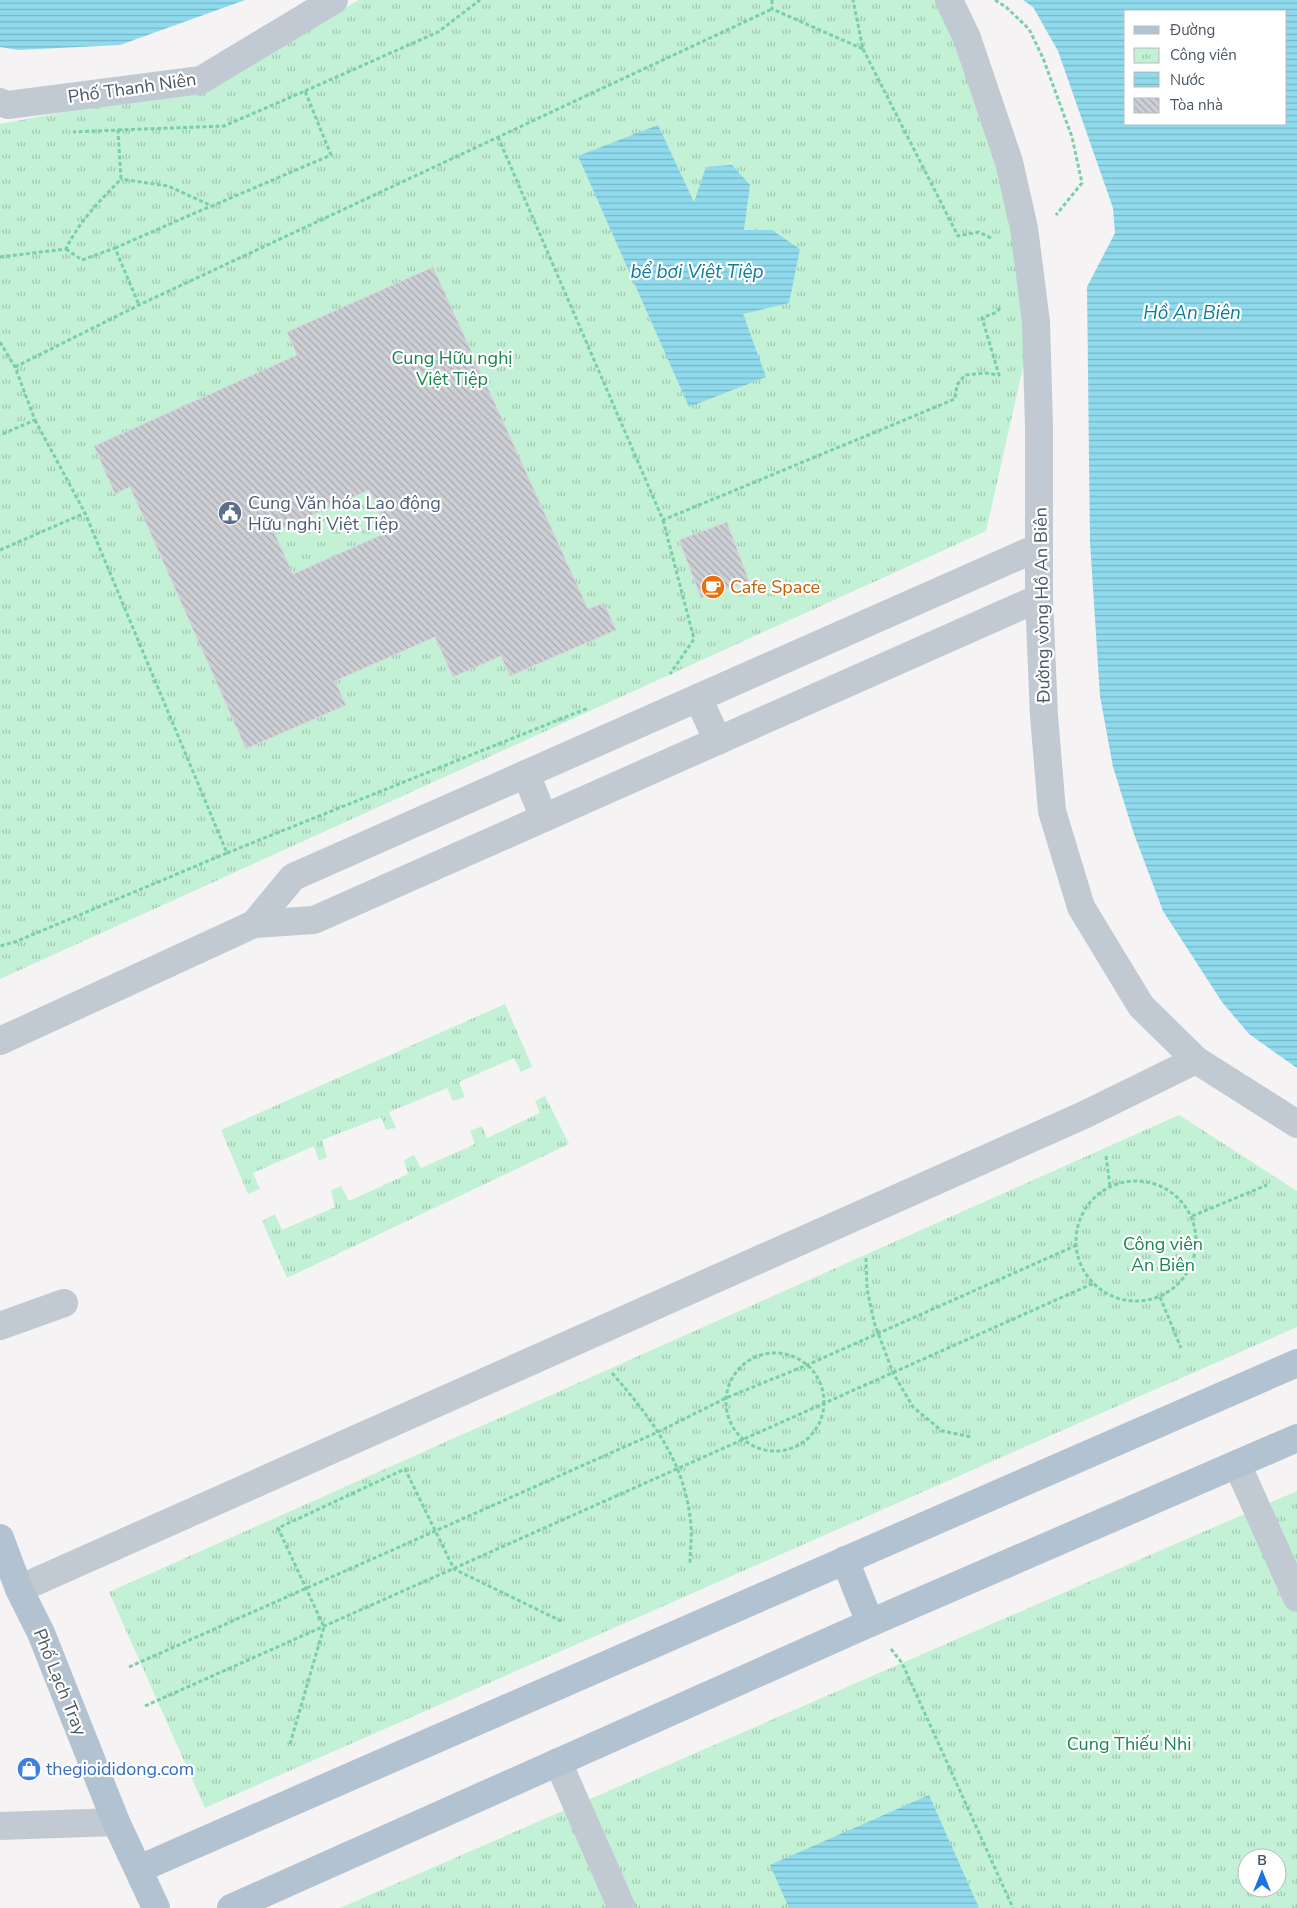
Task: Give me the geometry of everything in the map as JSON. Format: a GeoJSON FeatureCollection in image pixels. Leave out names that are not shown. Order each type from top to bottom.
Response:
{"type":"FeatureCollection","features":[{"type":"Feature","properties":{"kind":"main road"},"geometry":{"type":"LineString","coordinates":[[139,1869],[1297,1363]]}},
{"type":"Feature","properties":{"kind":"main road"},"geometry":{"type":"LineString","coordinates":[[231,1908],[870,1622],[1297,1438]]}},
{"type":"Feature","properties":{"kind":"main road","name":"Phố Lạch Tray"},"geometry":{"type":"LineString","coordinates":[[0,1538],[20,1589],[41,1633],[116,1822],[156,1908]]}},
{"type":"Feature","properties":{"kind":"main road"},"geometry":{"type":"LineString","coordinates":[[845,1560],[870,1622]]}},
{"type":"Feature","properties":{"kind":"street","name":"Phố Thanh Niên"},"geometry":{"type":"LineString","coordinates":[[0,102],[8,105],[201,80],[334,0]]}},
{"type":"Feature","properties":{"kind":"street","name":"Đường vòng Hồ An Biên"},"geometry":{"type":"LineString","coordinates":[[949,0],[967,38],[1009,162],[1024,228],[1036,322],[1039,426],[1039,598],[1044,716],[1052,810],[1080,907],[1141,1006],[1196,1060],[1297,1124]]}},
{"type":"Feature","properties":{"kind":"street"},"geometry":{"type":"LineString","coordinates":[[254,924],[293,877],[1039,547]]}},
{"type":"Feature","properties":{"kind":"street"},"geometry":{"type":"LineString","coordinates":[[0,1041],[254,924],[314,920],[1039,598]]}},
{"type":"Feature","properties":{"kind":"street"},"geometry":{"type":"LineString","coordinates":[[698,698],[718,740]]}},
{"type":"Feature","properties":{"kind":"street"},"geometry":{"type":"LineString","coordinates":[[526,774],[544,818]]}},
{"type":"Feature","properties":{"kind":"street"},"geometry":{"type":"LineString","coordinates":[[20,1589],[1075,1120],[1196,1060]]}},
{"type":"Feature","properties":{"kind":"street"},"geometry":{"type":"LineString","coordinates":[[0,1326],[64,1304]]}},
{"type":"Feature","properties":{"kind":"street"},"geometry":{"type":"LineString","coordinates":[[1237,1464],[1297,1598]]}},
{"type":"Feature","properties":{"kind":"street"},"geometry":{"type":"LineString","coordinates":[[558,1762],[622,1908]]}},
{"type":"Feature","properties":{"kind":"street"},"geometry":{"type":"LineString","coordinates":[[0,1826],[116,1822]]}},
{"type":"Feature","properties":{"kind":"path"},"geometry":{"type":"LineString","coordinates":[[69,132],[224,126],[438,32],[480,0]]}},
{"type":"Feature","properties":{"kind":"path"},"geometry":{"type":"LineString","coordinates":[[772,0],[772,9]]}},
{"type":"Feature","properties":{"kind":"path"},"geometry":{"type":"LineString","coordinates":[[854,0],[862,49],[958,236],[978,232],[995,240]]}},
{"type":"Feature","properties":{"kind":"path"},"geometry":{"type":"LineString","coordinates":[[995,0],[1006,7],[1029,29],[1043,58],[1072,137],[1082,183],[1052,220]]}},
{"type":"Feature","properties":{"kind":"path"},"geometry":{"type":"LineString","coordinates":[[15,367],[139,305],[772,9],[862,49]]}},
{"type":"Feature","properties":{"kind":"path"},"geometry":{"type":"LineString","coordinates":[[0,257],[66,249],[82,260],[115,248],[331,155],[306,91]]}},
{"type":"Feature","properties":{"kind":"path"},"geometry":{"type":"LineString","coordinates":[[66,249],[74,232],[88,213],[122,179],[118,130]]}},
{"type":"Feature","properties":{"kind":"path"},"geometry":{"type":"LineString","coordinates":[[498,137],[663,520],[694,639],[668,676]]}},
{"type":"Feature","properties":{"kind":"path"},"geometry":{"type":"LineString","coordinates":[[122,179],[168,186],[212,206]]}},
{"type":"Feature","properties":{"kind":"path"},"geometry":{"type":"LineString","coordinates":[[115,248],[139,305]]}},
{"type":"Feature","properties":{"kind":"path"},"geometry":{"type":"LineString","coordinates":[[663,520],[955,400],[957,385],[965,374],[986,373],[999,375],[982,318],[997,312],[1005,300]]}},
{"type":"Feature","properties":{"kind":"path"},"geometry":{"type":"LineString","coordinates":[[0,342],[15,367],[35,420],[85,513],[227,853]]}},
{"type":"Feature","properties":{"kind":"path"},"geometry":{"type":"LineString","coordinates":[[0,435],[35,420]]}},
{"type":"Feature","properties":{"kind":"path"},"geometry":{"type":"LineString","coordinates":[[0,550],[85,513]]}},
{"type":"Feature","properties":{"kind":"path"},"geometry":{"type":"LineString","coordinates":[[0,946],[15,942],[227,853],[595,705]]}},
{"type":"Feature","properties":{"kind":"path"},"geometry":{"type":"LineString","coordinates":[[1106,1156],[1110,1186]]}},
{"type":"Feature","properties":{"kind":"path"},"geometry":{"type":"LineString","coordinates":[[1128,1181],[1148,1181],[1166,1188],[1182,1200],[1192,1216],[1197,1235],[1196,1254],[1189,1272],[1176,1287],[1160,1297],[1139,1302],[1118,1299],[1100,1290],[1086,1274],[1077,1255],[1076,1235],[1081,1215],[1093,1198],[1110,1186],[1128,1181]]}},
{"type":"Feature","properties":{"kind":"path"},"geometry":{"type":"LineString","coordinates":[[1192,1216],[1267,1185]]}},
{"type":"Feature","properties":{"kind":"path"},"geometry":{"type":"LineString","coordinates":[[129,1667],[658,1432],[726,1398],[1077,1245]]}},
{"type":"Feature","properties":{"kind":"path"},"geometry":{"type":"LineString","coordinates":[[866,1258],[867,1289],[874,1322],[893,1373],[913,1407],[942,1431],[972,1437]]}},
{"type":"Feature","properties":{"kind":"path"},"geometry":{"type":"LineString","coordinates":[[146,1706],[1094,1283]]}},
{"type":"Feature","properties":{"kind":"path"},"geometry":{"type":"LineString","coordinates":[[1160,1297],[1181,1348]]}},
{"type":"Feature","properties":{"kind":"path"},"geometry":{"type":"LineString","coordinates":[[780,1353],[794,1357],[807,1364],[817,1376],[823,1389],[825,1404],[814,1432],[802,1442],[788,1449],[773,1450],[758,1447],[744,1439],[730,1421],[727,1410],[726,1398],[730,1383],[738,1370],[750,1360],[764,1354],[780,1353]]}},
{"type":"Feature","properties":{"kind":"path"},"geometry":{"type":"LineString","coordinates":[[612,1373],[648,1417],[678,1468],[685,1491],[691,1527],[690,1564]]}},
{"type":"Feature","properties":{"kind":"path"},"geometry":{"type":"LineString","coordinates":[[290,1744],[324,1627],[278,1528],[405,1469],[454,1569],[561,1621]]}},
{"type":"Feature","properties":{"kind":"path"},"geometry":{"type":"LineString","coordinates":[[870,1622],[902,1664],[1013,1908]]}},
{"type":"Feature","properties":{"kind":"green space","name":"Cung Hữu nghị Việt Tiệp"},"geometry":{"type":"Polygon","coordinates":[[[359,0],[940,0],[959,37],[1020,246],[1024,363],[986,531],[0,979],[0,124],[202,86],[359,0]]]}},
{"type":"Feature","properties":{"kind":"green space"},"geometry":{"type":"Polygon","coordinates":[[[505,1004],[532,1066],[521,1072],[514,1058],[459,1082],[465,1097],[453,1101],[447,1088],[389,1112],[396,1128],[386,1130],[381,1117],[322,1140],[327,1157],[319,1161],[314,1146],[253,1173],[260,1189],[248,1194],[221,1130],[505,1004]]]}},
{"type":"Feature","properties":{"kind":"green space"},"geometry":{"type":"Polygon","coordinates":[[[545,1096],[569,1144],[287,1278],[262,1221],[275,1214],[282,1230],[335,1207],[331,1190],[341,1186],[349,1201],[408,1174],[404,1160],[414,1155],[421,1168],[475,1144],[470,1131],[482,1126],[487,1138],[540,1113],[535,1101],[545,1096]]]}},
{"type":"Feature","properties":{"kind":"green space","name":"Công viên An Biên"},"geometry":{"type":"Polygon","coordinates":[[[1179,1115],[1297,1191],[1297,1327],[205,1808],[109,1592],[1179,1115]]]}},
{"type":"Feature","properties":{"kind":"green space","name":"Cung Thiếu Nhi"},"geometry":{"type":"Polygon","coordinates":[[[1297,1491],[1297,1908],[340,1908],[1297,1491]]]}},
{"type":"Feature","properties":{"kind":"water"},"geometry":{"type":"Polygon","coordinates":[[[0,0],[245,0],[120,45],[18,50],[0,47],[0,0]]]}},
{"type":"Feature","properties":{"kind":"water","name":"Hồ An Biên"},"geometry":{"type":"Polygon","coordinates":[[[1023,0],[1297,0],[1297,1068],[1249,1034],[1222,1002],[1163,911],[1134,834],[1113,767],[1100,696],[1090,542],[1087,287],[1115,233],[1113,208],[1058,51],[1033,7],[1023,0]]]}},
{"type":"Feature","properties":{"kind":"water","name":"bể bơi Việt Tiệp"},"geometry":{"type":"Polygon","coordinates":[[[658,125],[694,202],[706,167],[732,165],[750,185],[744,230],[772,230],[800,249],[789,303],[743,314],[766,377],[689,407],[578,156],[658,125]]]}},
{"type":"Feature","properties":{"kind":"water"},"geometry":{"type":"Polygon","coordinates":[[[929,1795],[979,1908],[789,1908],[770,1865],[929,1795]]]}},
{"type":"Feature","properties":{"kind":"building","name":"Cung Văn hóa Lao động Hữu nghị Việt Tiệp"},"geometry":{"type":"Polygon","coordinates":[[[433,267],[588,609],[604,603],[616,630],[510,676],[501,656],[453,677],[435,637],[335,681],[346,705],[246,749],[130,487],[115,494],[94,446],[297,355],[287,332],[433,267]],[[369,490],[274,532],[293,574],[388,532],[369,490]]]}},
{"type":"Feature","properties":{"kind":"building"},"geometry":{"type":"Polygon","coordinates":[[[727,522],[749,581],[701,598],[679,540],[727,522]]]}},
{"type":"Feature","properties":{"kind":"place","name":"Cung Văn hóa Lao động Hữu nghị Việt Tiệp"},"geometry":{"type":"Point","coordinates":[230,513]}},
{"type":"Feature","properties":{"kind":"place","name":"Cafe Space"},"geometry":{"type":"Point","coordinates":[713,587]}},
{"type":"Feature","properties":{"kind":"place","name":"thegioididong.com"},"geometry":{"type":"Point","coordinates":[29,1769]}}]}
